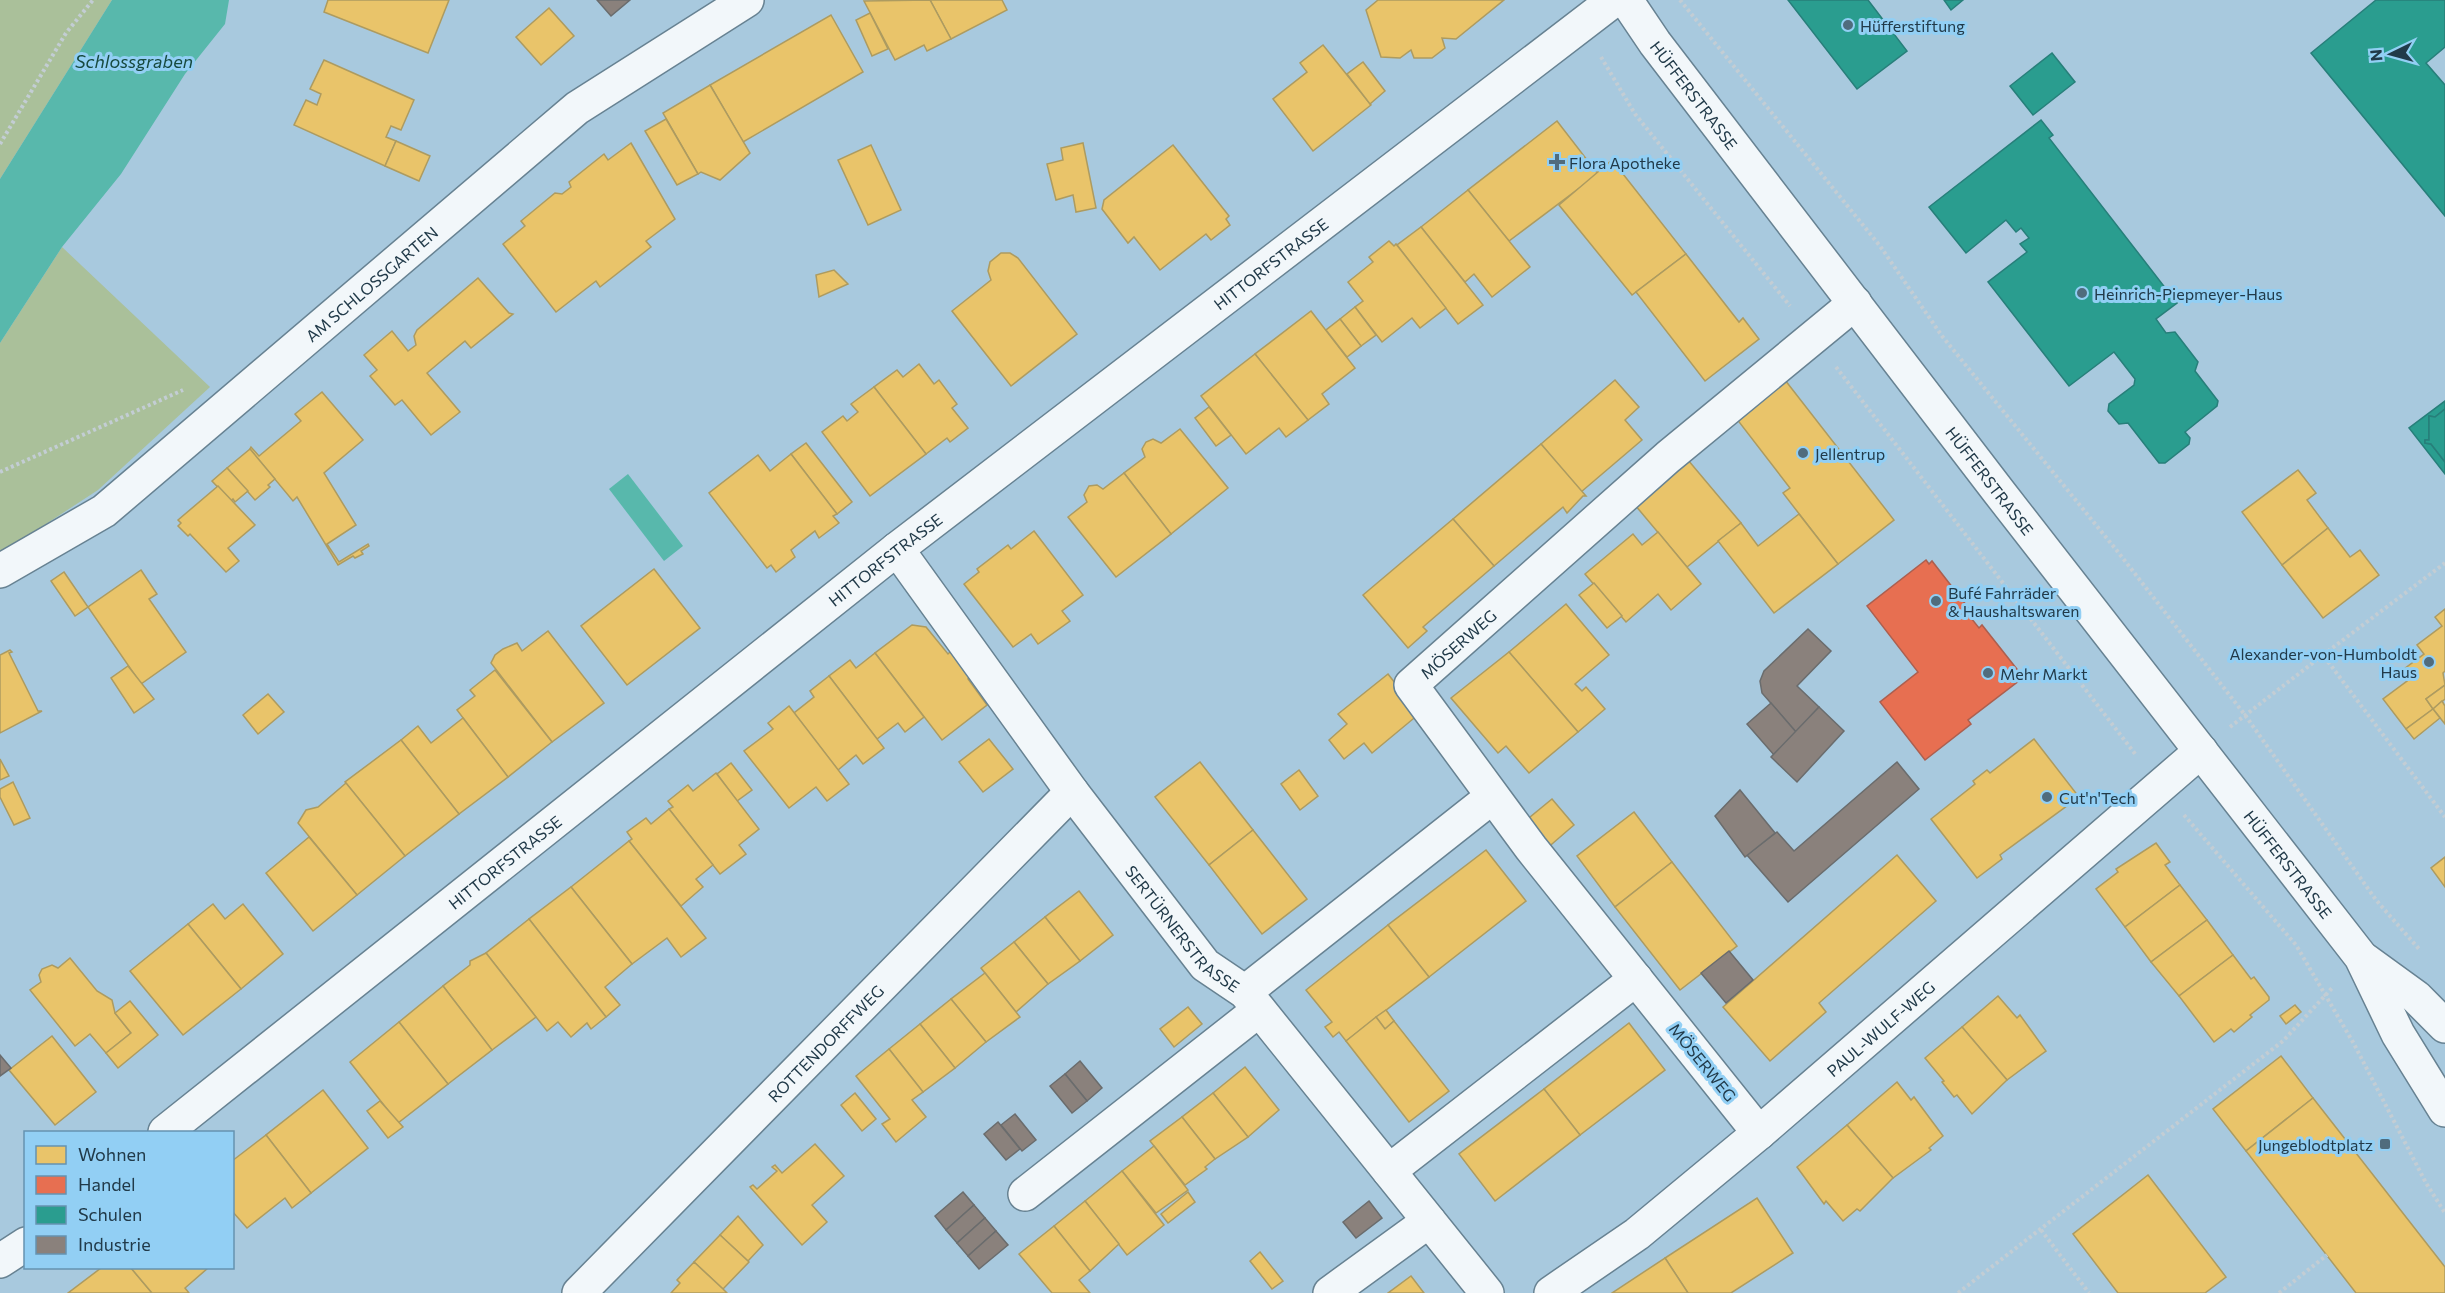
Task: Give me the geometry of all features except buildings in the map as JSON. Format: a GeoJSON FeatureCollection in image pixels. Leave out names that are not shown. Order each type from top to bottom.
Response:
{"type":"FeatureCollection","features":[{"type":"Feature","properties":{"kind":"street","name":"AM SCHLOSSGARTEN"},"geometry":{"type":"LineString","coordinates":[[0,571],[104,511],[577,108],[747,0]]}},
{"type":"Feature","properties":{"kind":"street","name":"HITTORFSTRASSE"},"geometry":{"type":"LineString","coordinates":[[166,1131],[897,549],[1614,0]]}},
{"type":"Feature","properties":{"kind":"street","name":"HÜFFERSTRASSE"},"geometry":{"type":"LineString","coordinates":[[1626,0],[1655,43],[2361,957],[2398,1034],[2445,1110]]}},
{"type":"Feature","properties":{"kind":"street","name":"MÖSERWEG"},"geometry":{"type":"LineString","coordinates":[[1759,1133],[1531,848],[1411,685],[1668,458],[1855,303]]}},
{"type":"Feature","properties":{"kind":"street","name":"SERTÜRNERSTRASSE"},"geometry":{"type":"LineString","coordinates":[[897,549],[1072,792],[1205,965],[1252,1001],[1487,1293]]}},
{"type":"Feature","properties":{"kind":"street","name":"PAUL-WULF-WEG"},"geometry":{"type":"LineString","coordinates":[[1551,1293],[1637,1234],[1759,1133],[2201,751]]}},
{"type":"Feature","properties":{"kind":"street","name":"ROTTENDORFFWEG"},"geometry":{"type":"LineString","coordinates":[[579,1293],[1072,792]]}},
{"type":"Feature","properties":{"kind":"street"},"geometry":{"type":"LineString","coordinates":[[1025,1194],[1492,797]]}},
{"type":"Feature","properties":{"kind":"street","name":"HÜFFERSTRASSE"},"geometry":{"type":"LineString","coordinates":[[2361,957],[2416,997],[2445,1026]]}},
{"type":"Feature","properties":{"kind":"street"},"geometry":{"type":"LineString","coordinates":[[1389,1171],[1636,979]]}},
{"type":"Feature","properties":{"kind":"street"},"geometry":{"type":"LineString","coordinates":[[1330,1293],[1429,1221]]}},
{"type":"Feature","properties":{"kind":"street"},"geometry":{"type":"LineString","coordinates":[[0,1261],[24,1245]]}},
{"type":"Feature","properties":{"kind":"path"},"geometry":{"type":"LineString","coordinates":[[0,144],[66,33],[93,0]]}},
{"type":"Feature","properties":{"kind":"path"},"geometry":{"type":"LineString","coordinates":[[1680,0],[1860,220],[1942,336],[2118,552],[2245,715],[2376,900],[2422,952]]}},
{"type":"Feature","properties":{"kind":"path"},"geometry":{"type":"LineString","coordinates":[[1582,24],[1635,114],[1815,337],[1867,409],[2160,787],[2296,945],[2354,1044],[2426,1183],[2445,1213]]}},
{"type":"Feature","properties":{"kind":"path"},"geometry":{"type":"LineString","coordinates":[[0,472],[194,386],[226,381],[248,389]]}},
{"type":"Feature","properties":{"kind":"path"},"geometry":{"type":"LineString","coordinates":[[2201,751],[2445,563]]}},
{"type":"Feature","properties":{"kind":"path"},"geometry":{"type":"LineString","coordinates":[[2323,655],[2445,817]]}},
{"type":"Feature","properties":{"kind":"path"},"geometry":{"type":"LineString","coordinates":[[1958,1293],[2283,1041],[2361,957]]}},
{"type":"Feature","properties":{"kind":"path"},"geometry":{"type":"LineString","coordinates":[[2041,1230],[2089,1293]]}},
{"type":"Feature","properties":{"kind":"path"},"geometry":{"type":"LineString","coordinates":[[2279,1293],[2327,1255]]}},
{"type":"Feature","properties":{"kind":"shaded area"},"geometry":{"type":"Polygon","coordinates":[[[0,0],[112,0],[0,179],[0,0]]]}},
{"type":"Feature","properties":{"kind":"shaded area"},"geometry":{"type":"Polygon","coordinates":[[[62,247],[210,387],[98,490],[0,554],[0,343],[62,247]]]}},
{"type":"Feature","properties":{"kind":"water","name":"Schlossgraben"},"geometry":{"type":"Polygon","coordinates":[[[112,0],[229,0],[225,24],[185,74],[121,174],[62,247],[0,343],[0,179],[112,0]]]}},
{"type":"Feature","properties":{"kind":"water"},"geometry":{"type":"Polygon","coordinates":[[[628,474],[683,546],[664,561],[609,489],[628,474]]]}},
{"type":"Feature","properties":{"kind":"place","name":"Hüfferstiftung"},"geometry":{"type":"Point","coordinates":[1848,25]}},
{"type":"Feature","properties":{"kind":"place","name":"Flora Apotheke"},"geometry":{"type":"Point","coordinates":[1557,162]}},
{"type":"Feature","properties":{"kind":"place","name":"Heinrich-Piepmeyer-Haus"},"geometry":{"type":"Point","coordinates":[2082,293]}},
{"type":"Feature","properties":{"kind":"place","name":"Jellentrup"},"geometry":{"type":"Point","coordinates":[1803,453]}},
{"type":"Feature","properties":{"kind":"place","name":"Bufé Fahrräder & Haushaltswaren"},"geometry":{"type":"Point","coordinates":[1936,601]}},
{"type":"Feature","properties":{"kind":"place","name":"Alexander-von-Humboldt Haus"},"geometry":{"type":"Point","coordinates":[2429,662]}},
{"type":"Feature","properties":{"kind":"place","name":"Mehr Markt"},"geometry":{"type":"Point","coordinates":[1988,673]}},
{"type":"Feature","properties":{"kind":"place","name":"Cut'n'Tech"},"geometry":{"type":"Point","coordinates":[2047,797]}},
{"type":"Feature","properties":{"kind":"place","name":"Jungeblodtplatz"},"geometry":{"type":"Point","coordinates":[2385,1144]}}]}
